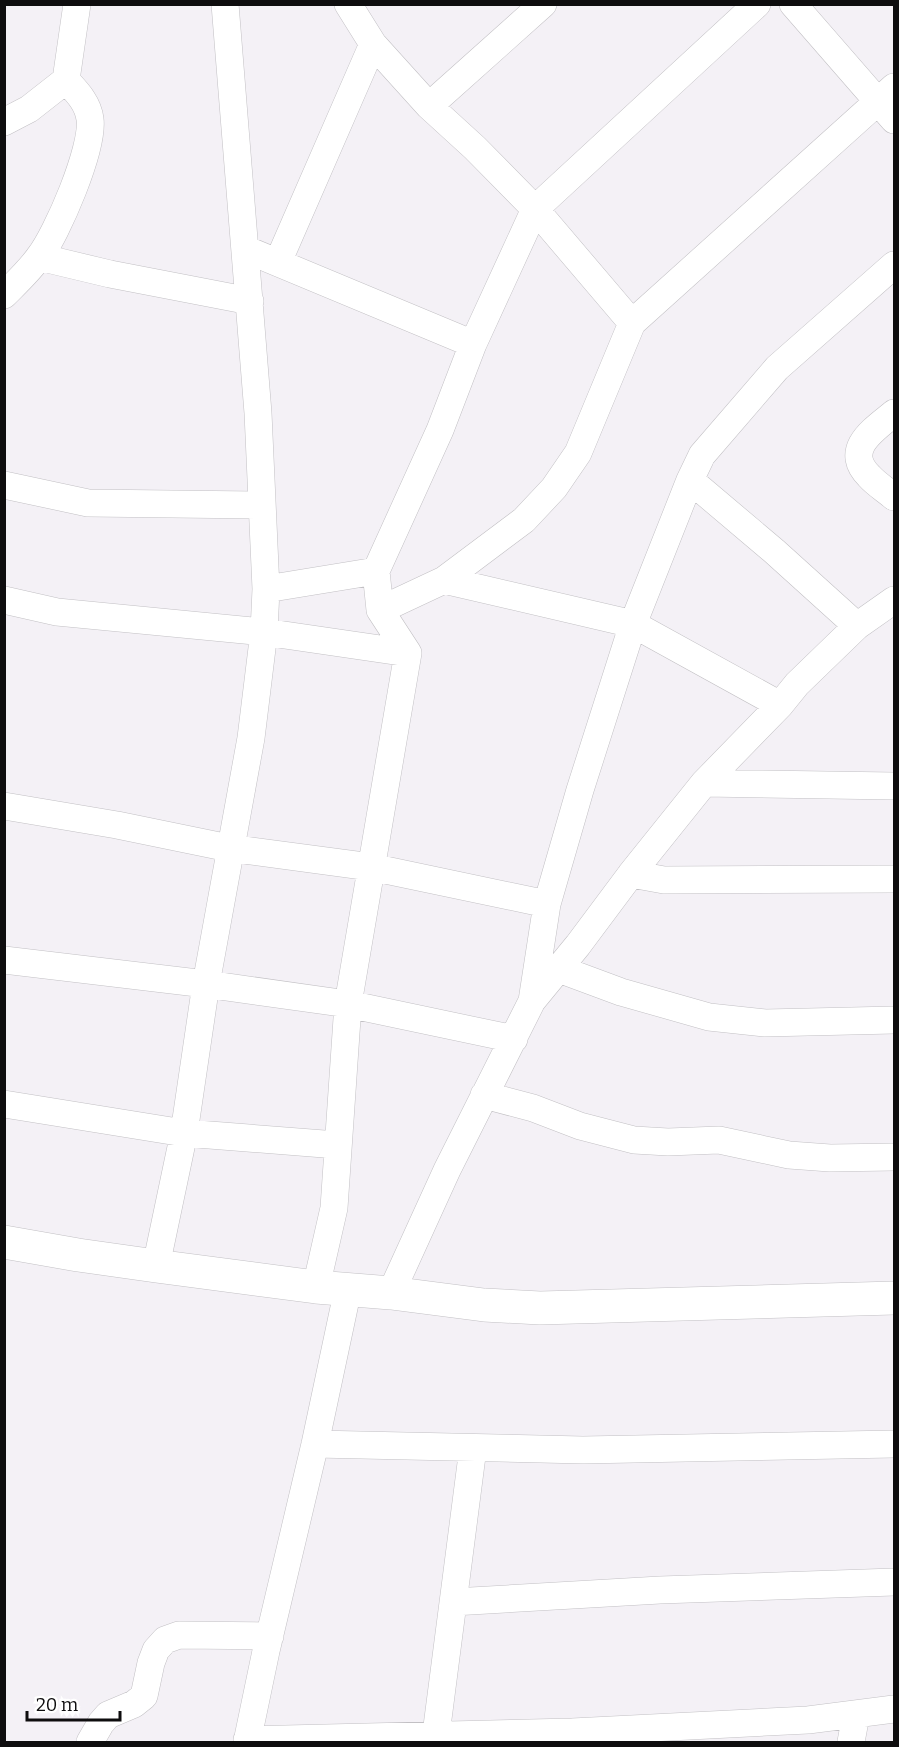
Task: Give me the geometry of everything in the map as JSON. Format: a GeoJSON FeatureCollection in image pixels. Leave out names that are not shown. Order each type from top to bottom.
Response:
{"type":"FeatureCollection","features":[{"type":"Feature","properties":{"kind":"street"},"geometry":{"type":"LineString","coordinates":[[4,122],[29,109],[66,80],[77,4]]}},
{"type":"Feature","properties":{"kind":"street"},"geometry":{"type":"LineString","coordinates":[[156,1266],[184,1133],[206,984],[251,738],[264,632],[266,589],[258,413],[225,4]]}},
{"type":"Feature","properties":{"kind":"street"},"geometry":{"type":"LineString","coordinates":[[348,4],[373,44],[429,106],[475,148],[535,209],[632,323]]}},
{"type":"Feature","properties":{"kind":"street"},"geometry":{"type":"LineString","coordinates":[[429,106],[543,4]]}},
{"type":"Feature","properties":{"kind":"street"},"geometry":{"type":"LineString","coordinates":[[316,1287],[334,1208],[348,1004],[408,653],[380,610],[376,571],[440,430],[473,344],[535,209],[757,4]]}},
{"type":"Feature","properties":{"kind":"street"},"geometry":{"type":"LineString","coordinates":[[380,610],[444,580],[524,520],[554,488],[578,453],[632,323],[889,103],[793,4]]}},
{"type":"Feature","properties":{"kind":"street"},"geometry":{"type":"LineString","coordinates":[[278,262],[373,44]]}},
{"type":"Feature","properties":{"kind":"street"},"geometry":{"type":"LineString","coordinates":[[4,295],[39,257],[56,228],[86,152],[90,120],[83,99],[66,80]]}},
{"type":"Feature","properties":{"kind":"street"},"geometry":{"type":"LineString","coordinates":[[244,249],[473,344]]}},
{"type":"Feature","properties":{"kind":"street"},"geometry":{"type":"LineString","coordinates":[[39,257],[110,274],[250,301]]}},
{"type":"Feature","properties":{"kind":"street"},"geometry":{"type":"LineString","coordinates":[[532,1001],[547,904],[580,790],[633,624],[702,455],[777,368],[894,265]]}},
{"type":"Feature","properties":{"kind":"street"},"geometry":{"type":"LineString","coordinates":[[894,412],[866,436],[859,449],[859,463],[868,476],[894,497]]}},
{"type":"Feature","properties":{"kind":"street"},"geometry":{"type":"LineString","coordinates":[[690,480],[774,551],[857,626]]}},
{"type":"Feature","properties":{"kind":"street"},"geometry":{"type":"LineString","coordinates":[[4,485],[88,503],[262,505]]}},
{"type":"Feature","properties":{"kind":"street"},"geometry":{"type":"LineString","coordinates":[[266,589],[376,571]]}},
{"type":"Feature","properties":{"kind":"street"},"geometry":{"type":"LineString","coordinates":[[444,580],[633,624],[780,705]]}},
{"type":"Feature","properties":{"kind":"street"},"geometry":{"type":"LineString","coordinates":[[4,600],[57,612],[264,632],[408,653]]}},
{"type":"Feature","properties":{"kind":"street"},"geometry":{"type":"LineString","coordinates":[[391,1293],[483,1095],[532,1001],[704,783],[780,705],[797,684],[857,626],[894,600]]}},
{"type":"Feature","properties":{"kind":"street"},"geometry":{"type":"LineString","coordinates":[[704,783],[894,786]]}},
{"type":"Feature","properties":{"kind":"street"},"geometry":{"type":"LineString","coordinates":[[4,806],[117,825],[230,848],[371,867],[547,904]]}},
{"type":"Feature","properties":{"kind":"street"},"geometry":{"type":"LineString","coordinates":[[631,874],[664,880],[894,879]]}},
{"type":"Feature","properties":{"kind":"street"},"geometry":{"type":"LineString","coordinates":[[4,960],[206,984],[348,1004],[514,1039]]}},
{"type":"Feature","properties":{"kind":"street"},"geometry":{"type":"LineString","coordinates":[[559,969],[621,992],[709,1017],[765,1023],[894,1020]]}},
{"type":"Feature","properties":{"kind":"street"},"geometry":{"type":"LineString","coordinates":[[483,1095],[533,1108],[580,1126],[634,1140],[668,1142],[719,1140],[789,1155],[830,1158],[894,1157]]}},
{"type":"Feature","properties":{"kind":"street"},"geometry":{"type":"LineString","coordinates":[[4,1104],[184,1133],[337,1145]]}},
{"type":"Feature","properties":{"kind":"street"},"geometry":{"type":"LineString","coordinates":[[4,1242],[78,1255],[316,1287],[391,1293],[484,1305],[540,1308],[894,1298]]}},
{"type":"Feature","properties":{"kind":"street"},"geometry":{"type":"LineString","coordinates":[[348,1290],[247,1741],[571,1737],[808,1720],[894,1709]]}},
{"type":"Feature","properties":{"kind":"street"},"geometry":{"type":"LineString","coordinates":[[315,1444],[583,1450],[894,1444]]}},
{"type":"Feature","properties":{"kind":"street"},"geometry":{"type":"LineString","coordinates":[[436,1739],[473,1448]]}},
{"type":"Feature","properties":{"kind":"street"},"geometry":{"type":"LineString","coordinates":[[453,1602],[660,1590],[894,1582]]}},
{"type":"Feature","properties":{"kind":"street"},"geometry":{"type":"LineString","coordinates":[[90,1743],[108,1715],[134,1704],[144,1696],[151,1662],[156,1650],[165,1640],[179,1635],[270,1636]]}},
{"type":"Feature","properties":{"kind":"street"},"geometry":{"type":"LineString","coordinates":[[850,1743],[856,1715]]}}]}
